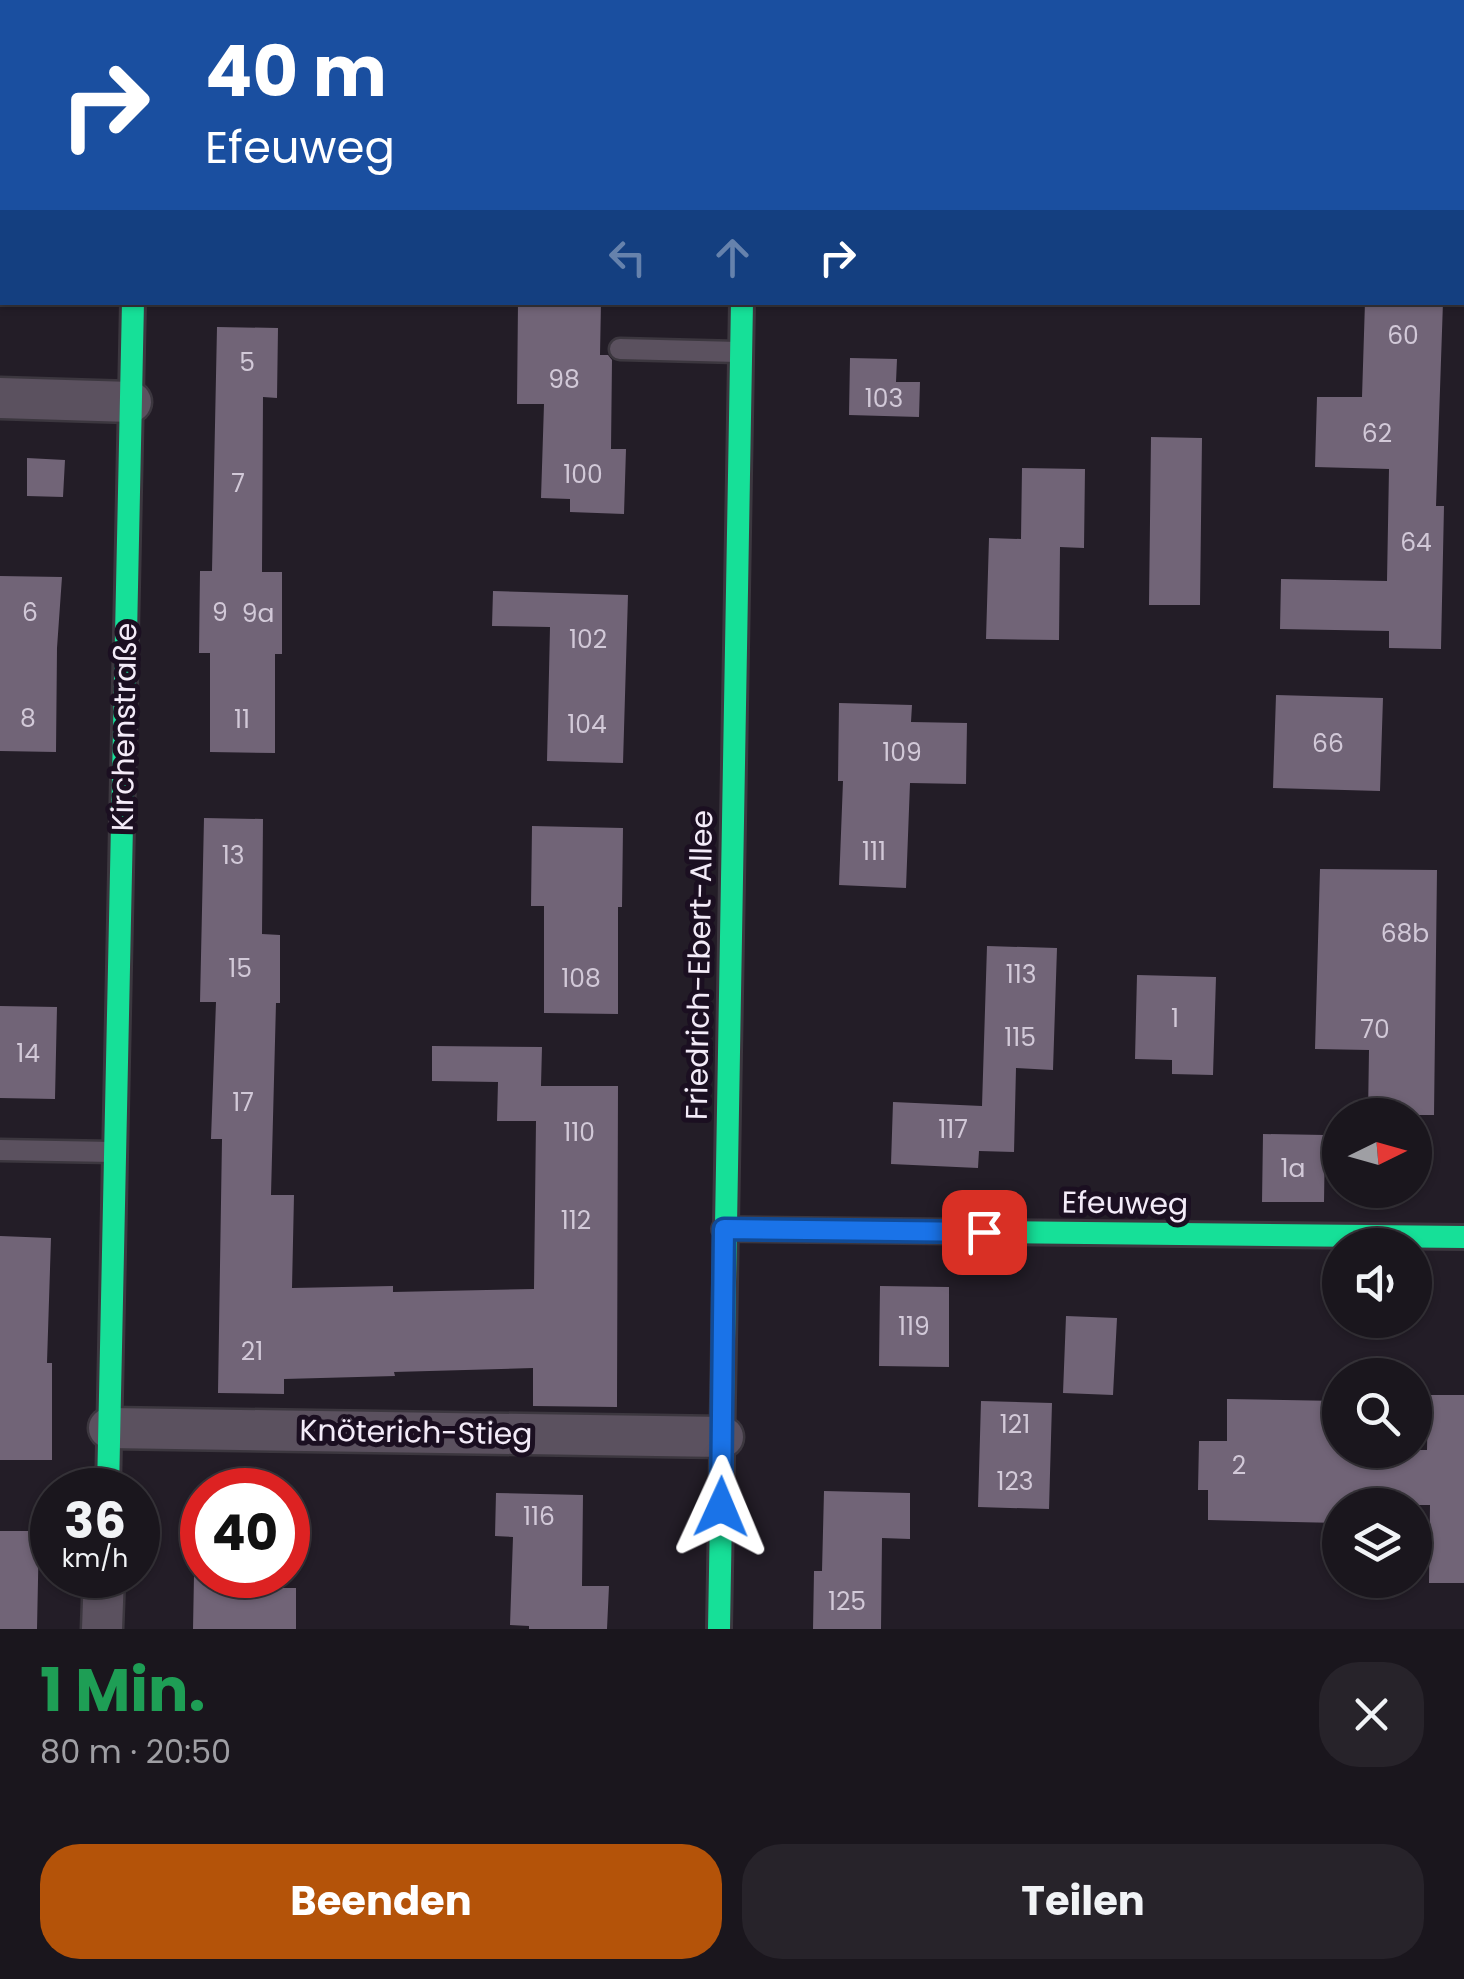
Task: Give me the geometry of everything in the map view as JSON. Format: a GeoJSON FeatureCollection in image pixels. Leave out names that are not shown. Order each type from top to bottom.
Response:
{"type":"FeatureCollection","features":[{"type":"Feature","properties":{"kind":"street","name":"Kirchenstraße"},"geometry":{"type":"LineString","coordinates":[[108,1468],[133,305]]}},
{"type":"Feature","properties":{"kind":"street","name":"Friedrich-Ebert-Allee"},"geometry":{"type":"LineString","coordinates":[[718,1629],[742,305]]}},
{"type":"Feature","properties":{"kind":"street"},"geometry":{"type":"LineString","coordinates":[[0,398],[131,402]]}},
{"type":"Feature","properties":{"kind":"street","name":"Efeuweg"},"geometry":{"type":"LineString","coordinates":[[724,1229],[1464,1237]]}},
{"type":"Feature","properties":{"kind":"street","name":"Knöterich-Stieg"},"geometry":{"type":"LineString","coordinates":[[109,1428],[723,1436]]}},
{"type":"Feature","properties":{"kind":"street"},"geometry":{"type":"LineString","coordinates":[[102,1629],[103,1598]]}},
{"type":"Feature","properties":{"kind":"lane"},"geometry":{"type":"LineString","coordinates":[[620,348],[741,352]]}},
{"type":"Feature","properties":{"kind":"lane"},"geometry":{"type":"LineString","coordinates":[[0,1150],[116,1152]]}},
{"type":"Feature","properties":{"kind":"building"},"geometry":{"type":"Polygon","coordinates":[[[518,305],[601,305],[600,355],[608,355],[612,360],[611,449],[626,449],[624,514],[570,512],[570,499],[541,498],[544,404],[517,404],[518,305]]]}},
{"type":"Feature","properties":{"kind":"building"},"geometry":{"type":"Polygon","coordinates":[[[1365,305],[1443,305],[1436,506],[1444,506],[1441,649],[1389,648],[1389,631],[1280,629],[1281,579],[1387,581],[1389,469],[1315,467],[1317,397],[1362,397],[1365,305]]]}},
{"type":"Feature","properties":{"kind":"building"},"geometry":{"type":"Polygon","coordinates":[[[217,327],[278,328],[277,398],[263,397],[262,572],[282,572],[282,654],[275,654],[275,753],[210,752],[210,653],[199,653],[200,571],[212,571],[217,327]]]}},
{"type":"Feature","properties":{"kind":"building"},"geometry":{"type":"Polygon","coordinates":[[[850,358],[897,359],[896,382],[920,382],[919,417],[849,415],[850,358]]]}},
{"type":"Feature","properties":{"kind":"building"},"geometry":{"type":"Polygon","coordinates":[[[1151,437],[1202,438],[1200,605],[1149,605],[1151,437]]]}},
{"type":"Feature","properties":{"kind":"building"},"geometry":{"type":"Polygon","coordinates":[[[27,458],[65,460],[63,497],[27,496],[27,458]]]}},
{"type":"Feature","properties":{"kind":"building"},"geometry":{"type":"Polygon","coordinates":[[[1022,468],[1085,469],[1084,548],[1060,547],[1059,640],[986,639],[989,538],[1021,539],[1022,468]]]}},
{"type":"Feature","properties":{"kind":"building"},"geometry":{"type":"Polygon","coordinates":[[[0,576],[62,577],[56,752],[0,751],[0,576]]]}},
{"type":"Feature","properties":{"kind":"building"},"geometry":{"type":"Polygon","coordinates":[[[493,591],[628,595],[623,763],[547,761],[550,627],[492,626],[493,591]]]}},
{"type":"Feature","properties":{"kind":"building"},"geometry":{"type":"Polygon","coordinates":[[[1276,695],[1383,698],[1380,791],[1273,788],[1276,695]]]}},
{"type":"Feature","properties":{"kind":"building"},"geometry":{"type":"Polygon","coordinates":[[[839,703],[912,705],[911,722],[967,723],[966,784],[910,783],[906,888],[839,885],[843,781],[838,781],[839,703]]]}},
{"type":"Feature","properties":{"kind":"building"},"geometry":{"type":"Polygon","coordinates":[[[204,818],[263,819],[262,934],[280,935],[271,1195],[294,1195],[292,1288],[393,1286],[393,1292],[534,1289],[536,1121],[497,1121],[498,1082],[432,1081],[432,1046],[542,1047],[541,1086],[618,1086],[617,1407],[533,1406],[533,1368],[284,1379],[284,1394],[218,1393],[222,1139],[211,1139],[216,1002],[200,1002],[204,818]]]}},
{"type":"Feature","properties":{"kind":"building"},"geometry":{"type":"Polygon","coordinates":[[[532,826],[623,828],[618,1014],[544,1013],[544,906],[531,906],[532,826]]]}},
{"type":"Feature","properties":{"kind":"building"},"geometry":{"type":"Polygon","coordinates":[[[1320,869],[1437,870],[1434,1115],[1432,1098],[1368,1098],[1369,1050],[1315,1049],[1320,869]]]}},
{"type":"Feature","properties":{"kind":"building"},"geometry":{"type":"Polygon","coordinates":[[[987,946],[1057,948],[1053,1070],[1016,1068],[1014,1152],[979,1151],[978,1168],[891,1164],[893,1102],[982,1106],[987,946]]]}},
{"type":"Feature","properties":{"kind":"building"},"geometry":{"type":"Polygon","coordinates":[[[1137,975],[1216,977],[1213,1075],[1172,1074],[1172,1060],[1135,1059],[1137,975]]]}},
{"type":"Feature","properties":{"kind":"building"},"geometry":{"type":"Polygon","coordinates":[[[0,1006],[57,1007],[55,1099],[0,1098],[0,1006]]]}},
{"type":"Feature","properties":{"kind":"building"},"geometry":{"type":"Polygon","coordinates":[[[1263,1134],[1322,1135],[1322,1202],[1262,1202],[1263,1134]]]}},
{"type":"Feature","properties":{"kind":"building"},"geometry":{"type":"Polygon","coordinates":[[[0,1236],[51,1238],[47,1363],[52,1363],[52,1460],[0,1460],[0,1236]]]}},
{"type":"Feature","properties":{"kind":"building"},"geometry":{"type":"Polygon","coordinates":[[[880,1286],[949,1287],[949,1367],[879,1366],[880,1286]]]}},
{"type":"Feature","properties":{"kind":"building"},"geometry":{"type":"Polygon","coordinates":[[[1066,1316],[1117,1318],[1113,1395],[1063,1393],[1066,1316]]]}},
{"type":"Feature","properties":{"kind":"building"},"geometry":{"type":"Polygon","coordinates":[[[1432,1395],[1464,1395],[1464,1583],[1432,1583],[1432,1488],[1322,1488],[1322,1523],[1208,1520],[1208,1490],[1198,1490],[1199,1441],[1227,1441],[1227,1399],[1322,1401],[1322,1468],[1432,1468],[1432,1395]]]}},
{"type":"Feature","properties":{"kind":"building"},"geometry":{"type":"Polygon","coordinates":[[[981,1401],[1052,1403],[1049,1509],[978,1507],[981,1401]]]}},
{"type":"Feature","properties":{"kind":"building"},"geometry":{"type":"Polygon","coordinates":[[[824,1491],[910,1493],[910,1539],[882,1538],[881,1629],[813,1629],[814,1571],[822,1571],[824,1491]]]}},
{"type":"Feature","properties":{"kind":"building"},"geometry":{"type":"Polygon","coordinates":[[[496,1493],[583,1495],[582,1586],[609,1586],[607,1629],[529,1629],[510,1625],[513,1537],[495,1536],[496,1493]]]}},
{"type":"Feature","properties":{"kind":"building"},"geometry":{"type":"Polygon","coordinates":[[[0,1531],[30,1531],[30,1598],[38,1598],[37,1629],[0,1629],[0,1531]]]}},
{"type":"Feature","properties":{"kind":"building"},"geometry":{"type":"Polygon","coordinates":[[[194,1598],[296,1598],[296,1629],[193,1629],[194,1598]]]}},
{"type":"Feature","properties":{"kind":"traffic: fast"},"geometry":{"type":"LineString","coordinates":[[108,1468],[133,305]]}},
{"type":"Feature","properties":{"kind":"traffic: fast"},"geometry":{"type":"LineString","coordinates":[[719,1629],[742,305]]}},
{"type":"Feature","properties":{"kind":"traffic: fast"},"geometry":{"type":"LineString","coordinates":[[724,1229],[1464,1237]]}},
{"type":"Feature","properties":{"kind":"route"},"geometry":{"type":"LineString","coordinates":[[721,1507],[724,1229],[984,1232]]}}]}
